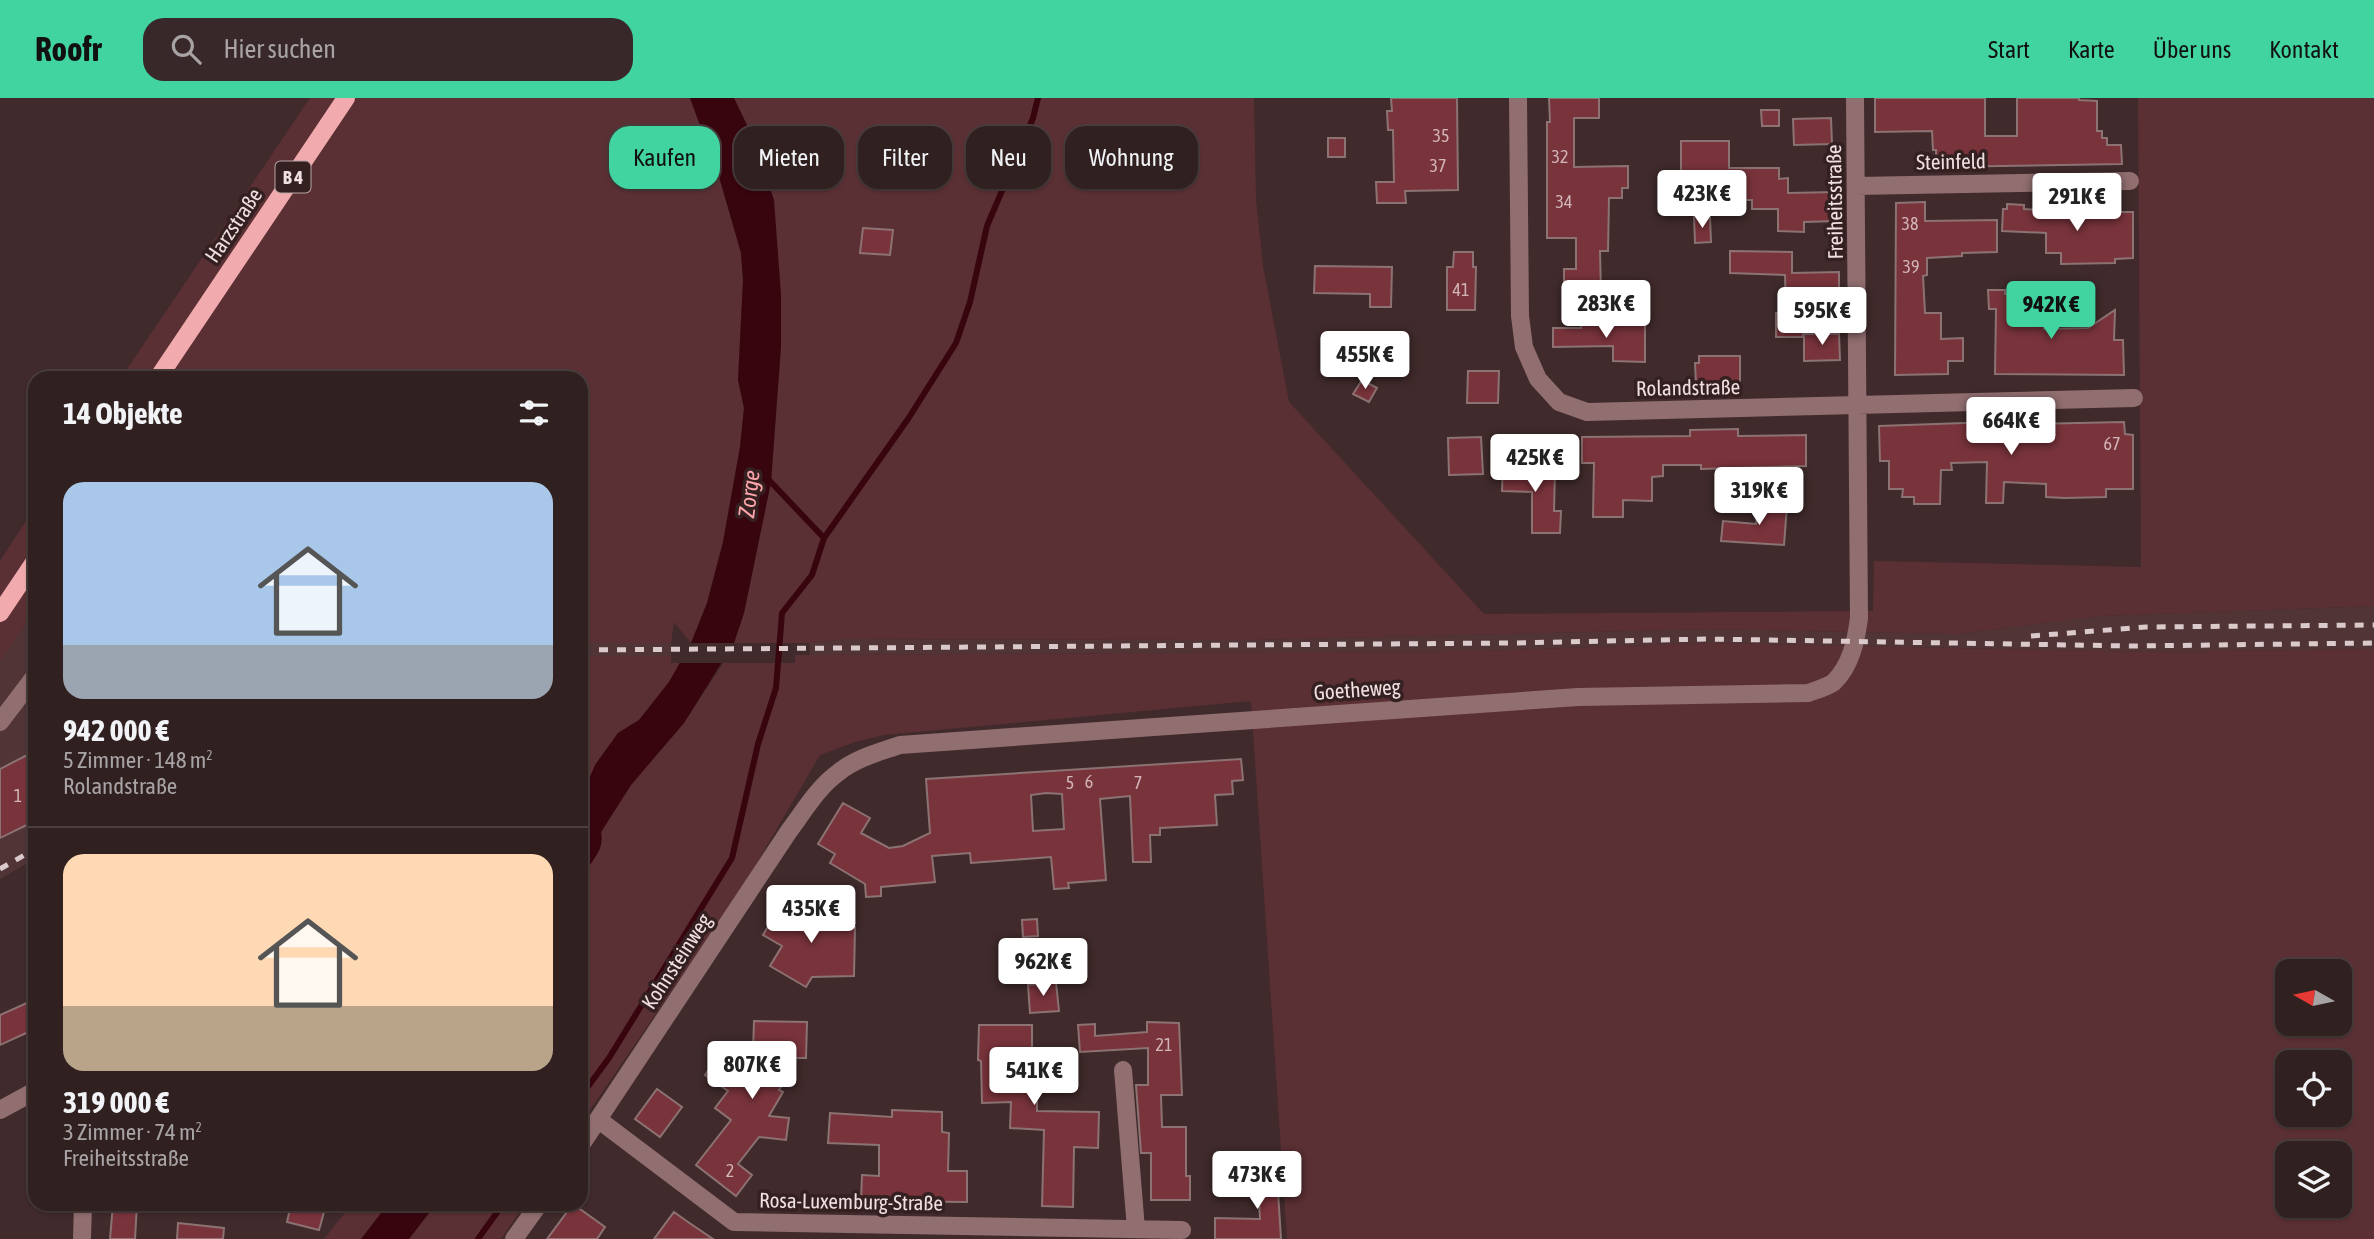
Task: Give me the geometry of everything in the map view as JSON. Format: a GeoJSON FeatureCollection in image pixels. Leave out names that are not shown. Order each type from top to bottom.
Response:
{"type":"FeatureCollection","features":[{"type":"Feature","properties":{"kind":"main road","name":"Harzstraße"},"geometry":{"type":"LineString","coordinates":[[163,371],[346,98]]}},
{"type":"Feature","properties":{"kind":"main road"},"geometry":{"type":"LineString","coordinates":[[0,613],[28,571]]}},
{"type":"Feature","properties":{"kind":"street","name":"Rolandstraße"},"geometry":{"type":"LineString","coordinates":[[1518,98],[1520,316],[1524,347],[1538,379],[1559,402],[1587,412],[2134,398]]}},
{"type":"Feature","properties":{"kind":"street","name":"Freiheitsstraße"},"geometry":{"type":"LineString","coordinates":[[1855,98],[1859,618],[1856,641]]}},
{"type":"Feature","properties":{"kind":"street","name":"Steinfeld"},"geometry":{"type":"LineString","coordinates":[[1856,186],[2130,181]]}},
{"type":"Feature","properties":{"kind":"street","name":"Goetheweg"},"geometry":{"type":"LineString","coordinates":[[839,771],[871,755],[900,745],[1577,697],[1808,693],[1833,683],[1850,659],[1856,641]]}},
{"type":"Feature","properties":{"kind":"street"},"geometry":{"type":"LineString","coordinates":[[0,722],[28,685]]}},
{"type":"Feature","properties":{"kind":"street","name":"Kohnsteinweg"},"geometry":{"type":"LineString","coordinates":[[588,1135],[789,831],[815,796],[839,771]]}},
{"type":"Feature","properties":{"kind":"street"},"geometry":{"type":"LineString","coordinates":[[1123,1070],[1136,1229]]}},
{"type":"Feature","properties":{"kind":"street"},"geometry":{"type":"LineString","coordinates":[[0,1110],[28,1095]]}},
{"type":"Feature","properties":{"kind":"street","name":"Rosa-Luxemburg-Straße"},"geometry":{"type":"LineString","coordinates":[[598,1121],[734,1222],[1182,1230]]}},
{"type":"Feature","properties":{"kind":"street"},"geometry":{"type":"LineString","coordinates":[[82,1239],[83,1211]]}},
{"type":"Feature","properties":{"kind":"street"},"geometry":{"type":"LineString","coordinates":[[514,1239],[534,1211]]}},
{"type":"Feature","properties":{"kind":"shaded area"},"geometry":{"type":"Polygon","coordinates":[[[310,98],[690,98],[700,126],[609,126],[609,189],[720,189],[720,180],[741,253],[743,280],[738,380],[744,408],[740,447],[723,542],[707,603],[691,643],[674,622],[671,643],[588,643],[588,371],[126,371],[310,98]]]}},
{"type":"Feature","properties":{"kind":"shaded area"},"geometry":{"type":"Polygon","coordinates":[[[734,98],[1254,98],[1256,200],[1263,266],[1289,402],[1484,614],[1873,611],[1874,561],[2141,567],[2138,98],[2374,98],[2374,606],[2100,616],[1958,634],[1709,629],[1249,640],[844,639],[809,643],[734,643],[744,613],[771,482],[781,346],[777,257],[764,189],[844,189],[844,126],[747,126],[734,98]]]}},
{"type":"Feature","properties":{"kind":"shaded area"},"geometry":{"type":"Polygon","coordinates":[[[28,518],[28,620],[0,661],[0,561],[28,518]]]}},
{"type":"Feature","properties":{"kind":"shaded area"},"geometry":{"type":"Polygon","coordinates":[[[2374,606],[2374,649],[2145,652],[1709,643],[1483,651],[810,655],[809,643],[844,639],[1249,640],[1709,629],[1958,634],[2100,616],[2374,606]]]}},
{"type":"Feature","properties":{"kind":"shaded area"},"geometry":{"type":"Polygon","coordinates":[[[28,620],[28,863],[0,879],[0,661],[28,620]]]}},
{"type":"Feature","properties":{"kind":"shaded area"},"geometry":{"type":"Polygon","coordinates":[[[588,643],[671,643],[671,656],[588,656],[588,643]]]}},
{"type":"Feature","properties":{"kind":"shaded area"},"geometry":{"type":"Polygon","coordinates":[[[1709,643],[2145,652],[2374,649],[2374,1239],[1287,1239],[1251,701],[884,735],[820,755],[741,890],[588,1113],[588,867],[600,847],[601,832],[631,785],[684,723],[723,663],[795,663],[795,655],[1483,651],[1709,643]]]}},
{"type":"Feature","properties":{"kind":"shaded area"},"geometry":{"type":"Polygon","coordinates":[[[588,656],[671,656],[671,663],[681,663],[639,720],[618,733],[595,765],[588,782],[588,656]]]}},
{"type":"Feature","properties":{"kind":"shaded area"},"geometry":{"type":"Polygon","coordinates":[[[346,1211],[383,1211],[361,1239],[324,1239],[346,1211]]]}},
{"type":"Feature","properties":{"kind":"shaded area"},"geometry":{"type":"Polygon","coordinates":[[[431,1211],[520,1211],[501,1239],[409,1239],[431,1211]]]}},
{"type":"Feature","properties":{"kind":"water","name":"Zorge"},"geometry":{"type":"Polygon","coordinates":[[[690,98],[734,98],[747,126],[734,126],[734,189],[770,189],[774,200],[781,295],[781,346],[771,482],[744,613],[734,643],[684,723],[631,785],[601,832],[600,847],[588,868],[588,782],[595,765],[618,733],[639,720],[669,682],[691,643],[707,603],[723,542],[744,408],[738,380],[743,280],[741,253],[720,180],[720,126],[700,126],[690,98]]]}},
{"type":"Feature","properties":{"kind":"water"},"geometry":{"type":"Polygon","coordinates":[[[383,1211],[431,1211],[409,1239],[361,1239],[383,1211]]]}},
{"type":"Feature","properties":{"kind":"pier"},"geometry":{"type":"Polygon","coordinates":[[[687,643],[737,643],[727,663],[677,663],[687,643]]]}},
{"type":"Feature","properties":{"kind":"building"},"geometry":{"type":"Polygon","coordinates":[[[1391,98],[1457,98],[1458,190],[1405,191],[1406,203],[1377,203],[1376,182],[1394,182],[1393,130],[1388,130],[1387,111],[1392,111],[1391,98]]]}},
{"type":"Feature","properties":{"kind":"building"},"geometry":{"type":"Polygon","coordinates":[[[1549,98],[1599,98],[1599,118],[1574,118],[1574,167],[1628,166],[1628,188],[1622,188],[1622,198],[1609,198],[1608,251],[1600,251],[1601,294],[1593,294],[1593,298],[1564,298],[1564,269],[1576,269],[1576,238],[1547,238],[1549,98]]]}},
{"type":"Feature","properties":{"kind":"building"},"geometry":{"type":"Polygon","coordinates":[[[1875,98],[1985,98],[1985,136],[2017,136],[2017,98],[2079,98],[2097,101],[2097,131],[2102,131],[2102,138],[2107,138],[2107,145],[2121,145],[2122,164],[1936,167],[1932,131],[1875,132],[1875,98]]]}},
{"type":"Feature","properties":{"kind":"building"},"geometry":{"type":"Polygon","coordinates":[[[1761,110],[1779,110],[1779,126],[1762,126],[1761,110]]]}},
{"type":"Feature","properties":{"kind":"building"},"geometry":{"type":"Polygon","coordinates":[[[1831,118],[1832,144],[1794,145],[1793,119],[1831,118]]]}},
{"type":"Feature","properties":{"kind":"building"},"geometry":{"type":"Polygon","coordinates":[[[1328,138],[1345,138],[1345,157],[1328,157],[1328,138]]]}},
{"type":"Feature","properties":{"kind":"building"},"geometry":{"type":"Polygon","coordinates":[[[1681,141],[1729,141],[1729,168],[1779,168],[1779,179],[1788,178],[1788,193],[1837,192],[1837,221],[1804,222],[1804,232],[1778,231],[1778,209],[1752,209],[1752,200],[1720,200],[1720,178],[1681,179],[1681,141]]]}},
{"type":"Feature","properties":{"kind":"building"},"geometry":{"type":"Polygon","coordinates":[[[1925,202],[1925,221],[1997,220],[1997,252],[1927,258],[1927,275],[1923,276],[1925,313],[1941,313],[1941,339],[1963,338],[1963,361],[1948,361],[1948,374],[1895,375],[1896,203],[1925,202]]]}},
{"type":"Feature","properties":{"kind":"building"},"geometry":{"type":"Polygon","coordinates":[[[2007,204],[2024,205],[2024,209],[2040,212],[2133,212],[2133,258],[2115,259],[2115,263],[2061,264],[2061,253],[2046,253],[2046,233],[2002,231],[2003,209],[2007,209],[2007,204]]]}},
{"type":"Feature","properties":{"kind":"building"},"geometry":{"type":"Polygon","coordinates":[[[1694,217],[1710,217],[1711,242],[1695,243],[1694,217]]]}},
{"type":"Feature","properties":{"kind":"building"},"geometry":{"type":"Polygon","coordinates":[[[863,228],[893,230],[890,255],[860,253],[863,228]]]}},
{"type":"Feature","properties":{"kind":"building"},"geometry":{"type":"Polygon","coordinates":[[[1730,251],[1792,252],[1792,273],[1839,272],[1839,299],[1802,300],[1803,337],[1776,337],[1776,313],[1786,313],[1785,275],[1730,273],[1730,251]]]}},
{"type":"Feature","properties":{"kind":"building"},"geometry":{"type":"Polygon","coordinates":[[[1454,252],[1473,252],[1473,267],[1476,267],[1475,310],[1447,310],[1447,267],[1453,267],[1454,252]]]}},
{"type":"Feature","properties":{"kind":"building"},"geometry":{"type":"Polygon","coordinates":[[[1315,266],[1392,267],[1391,307],[1370,307],[1370,294],[1314,293],[1315,266]]]}},
{"type":"Feature","properties":{"kind":"building"},"geometry":{"type":"Polygon","coordinates":[[[1988,290],[2005,290],[2005,294],[2045,295],[2044,329],[2088,328],[2115,310],[2114,340],[2123,340],[2124,375],[1995,374],[1996,309],[1989,309],[1988,290]]]}},
{"type":"Feature","properties":{"kind":"building"},"geometry":{"type":"Polygon","coordinates":[[[1581,325],[1645,325],[1645,362],[1613,361],[1613,346],[1553,347],[1553,328],[1581,328],[1581,325]]]}},
{"type":"Feature","properties":{"kind":"building"},"geometry":{"type":"Polygon","coordinates":[[[1804,334],[1839,334],[1840,360],[1804,361],[1804,334]]]}},
{"type":"Feature","properties":{"kind":"building"},"geometry":{"type":"Polygon","coordinates":[[[1699,356],[1740,356],[1740,388],[1713,388],[1713,384],[1696,384],[1695,363],[1699,363],[1699,356]]]}},
{"type":"Feature","properties":{"kind":"building"},"geometry":{"type":"Polygon","coordinates":[[[1468,371],[1499,371],[1498,403],[1467,403],[1468,371]]]}},
{"type":"Feature","properties":{"kind":"building"},"geometry":{"type":"Polygon","coordinates":[[[1362,380],[1377,388],[1369,402],[1353,394],[1362,380]]]}},
{"type":"Feature","properties":{"kind":"building"},"geometry":{"type":"Polygon","coordinates":[[[1992,422],[1992,425],[2124,422],[2125,434],[2133,435],[2133,489],[2106,489],[2106,497],[2046,497],[2046,484],[2004,482],[2003,503],[1986,503],[1987,462],[1951,463],[1952,470],[1941,470],[1940,504],[1914,504],[1914,497],[1902,497],[1903,489],[1889,489],[1889,461],[1880,461],[1879,426],[1992,422]]]}},
{"type":"Feature","properties":{"kind":"building"},"geometry":{"type":"Polygon","coordinates":[[[1738,429],[1738,436],[1806,435],[1806,466],[1701,469],[1701,465],[1663,465],[1663,476],[1652,477],[1652,501],[1623,500],[1623,517],[1593,517],[1594,463],[1582,463],[1582,437],[1690,436],[1690,430],[1738,429]]]}},
{"type":"Feature","properties":{"kind":"building"},"geometry":{"type":"Polygon","coordinates":[[[1481,437],[1483,474],[1449,475],[1448,438],[1481,437]]]}},
{"type":"Feature","properties":{"kind":"building"},"geometry":{"type":"Polygon","coordinates":[[[1503,461],[1528,463],[1527,470],[1555,471],[1554,511],[1561,511],[1560,533],[1532,533],[1532,492],[1502,491],[1503,461]]]}},
{"type":"Feature","properties":{"kind":"building"},"geometry":{"type":"Polygon","coordinates":[[[1758,504],[1787,506],[1784,545],[1721,541],[1723,521],[1756,524],[1758,504]]]}},
{"type":"Feature","properties":{"kind":"building"},"geometry":{"type":"Polygon","coordinates":[[[28,755],[28,824],[0,838],[0,769],[28,755]]]}},
{"type":"Feature","properties":{"kind":"building"},"geometry":{"type":"Polygon","coordinates":[[[1241,759],[1243,780],[1232,781],[1233,794],[1215,795],[1217,825],[1160,828],[1160,835],[1150,835],[1151,862],[1133,862],[1130,796],[1100,799],[1106,880],[1068,883],[1069,888],[1054,889],[1051,857],[971,863],[970,853],[932,856],[935,882],[881,887],[881,896],[866,897],[865,884],[830,863],[835,854],[818,844],[843,803],[870,818],[861,833],[889,848],[903,846],[930,833],[926,779],[1241,759]],[[1062,794],[1031,795],[1033,831],[1064,829],[1062,794]]]}},
{"type":"Feature","properties":{"kind":"building"},"geometry":{"type":"Polygon","coordinates":[[[783,901],[802,912],[804,909],[855,927],[854,976],[812,977],[806,987],[770,966],[782,946],[763,935],[783,901]]]}},
{"type":"Feature","properties":{"kind":"building"},"geometry":{"type":"Polygon","coordinates":[[[1037,919],[1038,936],[1023,937],[1022,920],[1037,919]]]}},
{"type":"Feature","properties":{"kind":"building"},"geometry":{"type":"Polygon","coordinates":[[[1056,982],[1059,1011],[1030,1013],[1028,985],[1056,982]]]}},
{"type":"Feature","properties":{"kind":"building"},"geometry":{"type":"Polygon","coordinates":[[[28,1002],[28,1032],[0,1045],[0,1015],[28,1002]]]}},
{"type":"Feature","properties":{"kind":"building"},"geometry":{"type":"Polygon","coordinates":[[[754,1021],[807,1022],[806,1058],[787,1058],[775,1081],[782,1085],[779,1090],[783,1092],[769,1116],[789,1118],[786,1140],[759,1137],[738,1164],[752,1175],[736,1196],[696,1165],[731,1120],[715,1108],[728,1091],[705,1075],[718,1057],[752,1081],[754,1021]]]}},
{"type":"Feature","properties":{"kind":"building"},"geometry":{"type":"Polygon","coordinates":[[[1147,1022],[1179,1023],[1182,1095],[1161,1095],[1162,1127],[1186,1127],[1186,1176],[1190,1176],[1190,1200],[1151,1200],[1151,1153],[1141,1153],[1136,1085],[1148,1085],[1148,1048],[1080,1052],[1078,1025],[1095,1024],[1095,1036],[1147,1032],[1147,1022]]]}},
{"type":"Feature","properties":{"kind":"building"},"geometry":{"type":"Polygon","coordinates":[[[979,1025],[1032,1025],[1032,1075],[1037,1075],[1037,1111],[1099,1112],[1098,1148],[1074,1147],[1073,1207],[1042,1206],[1044,1130],[1010,1128],[1011,1102],[982,1103],[981,1061],[978,1060],[979,1025]]]}},
{"type":"Feature","properties":{"kind":"building"},"geometry":{"type":"Polygon","coordinates":[[[657,1089],[682,1107],[660,1137],[635,1119],[657,1089]]]}},
{"type":"Feature","properties":{"kind":"building"},"geometry":{"type":"Polygon","coordinates":[[[892,1110],[942,1112],[942,1132],[949,1133],[948,1171],[967,1171],[967,1202],[861,1201],[862,1175],[879,1176],[879,1145],[828,1143],[830,1113],[892,1117],[892,1110]]]}},
{"type":"Feature","properties":{"kind":"building"},"geometry":{"type":"Polygon","coordinates":[[[1276,1160],[1281,1239],[1215,1239],[1215,1218],[1260,1219],[1257,1162],[1276,1160]]]}},
{"type":"Feature","properties":{"kind":"building"},"geometry":{"type":"Polygon","coordinates":[[[112,1211],[137,1211],[135,1239],[110,1239],[112,1211]]]}},
{"type":"Feature","properties":{"kind":"building"},"geometry":{"type":"Polygon","coordinates":[[[289,1211],[324,1212],[319,1230],[287,1222],[289,1211]]]}},
{"type":"Feature","properties":{"kind":"building"},"geometry":{"type":"Polygon","coordinates":[[[568,1211],[583,1211],[605,1227],[597,1239],[547,1239],[568,1211]]]}},
{"type":"Feature","properties":{"kind":"building"},"geometry":{"type":"Polygon","coordinates":[[[674,1212],[688,1222],[713,1239],[654,1239],[674,1212]]]}},
{"type":"Feature","properties":{"kind":"building"},"geometry":{"type":"Polygon","coordinates":[[[178,1223],[224,1228],[223,1239],[177,1239],[178,1223]]]}},
{"type":"Feature","properties":{"kind":"waterway"},"geometry":{"type":"LineString","coordinates":[[588,1086],[609,1058],[732,858],[758,744],[776,688],[782,613],[812,575],[824,538],[908,419],[956,343],[970,302],[987,226],[1033,118],[1038,98]]}},
{"type":"Feature","properties":{"kind":"waterway","name":"Zorge"},"geometry":{"type":"LineString","coordinates":[[767,478],[824,538]]}},
{"type":"Feature","properties":{"kind":"waterway"},"geometry":{"type":"LineString","coordinates":[[478,1239],[498,1211]]}},
{"type":"Feature","properties":{"kind":"railway"},"geometry":{"type":"LineString","coordinates":[[2031,636],[2146,627],[2374,625]]}},
{"type":"Feature","properties":{"kind":"railway"},"geometry":{"type":"LineString","coordinates":[[588,650],[1707,639],[2133,646],[2374,643]]}},
{"type":"Feature","properties":{"kind":"railway"},"geometry":{"type":"LineString","coordinates":[[0,869],[28,853]]}}]}
